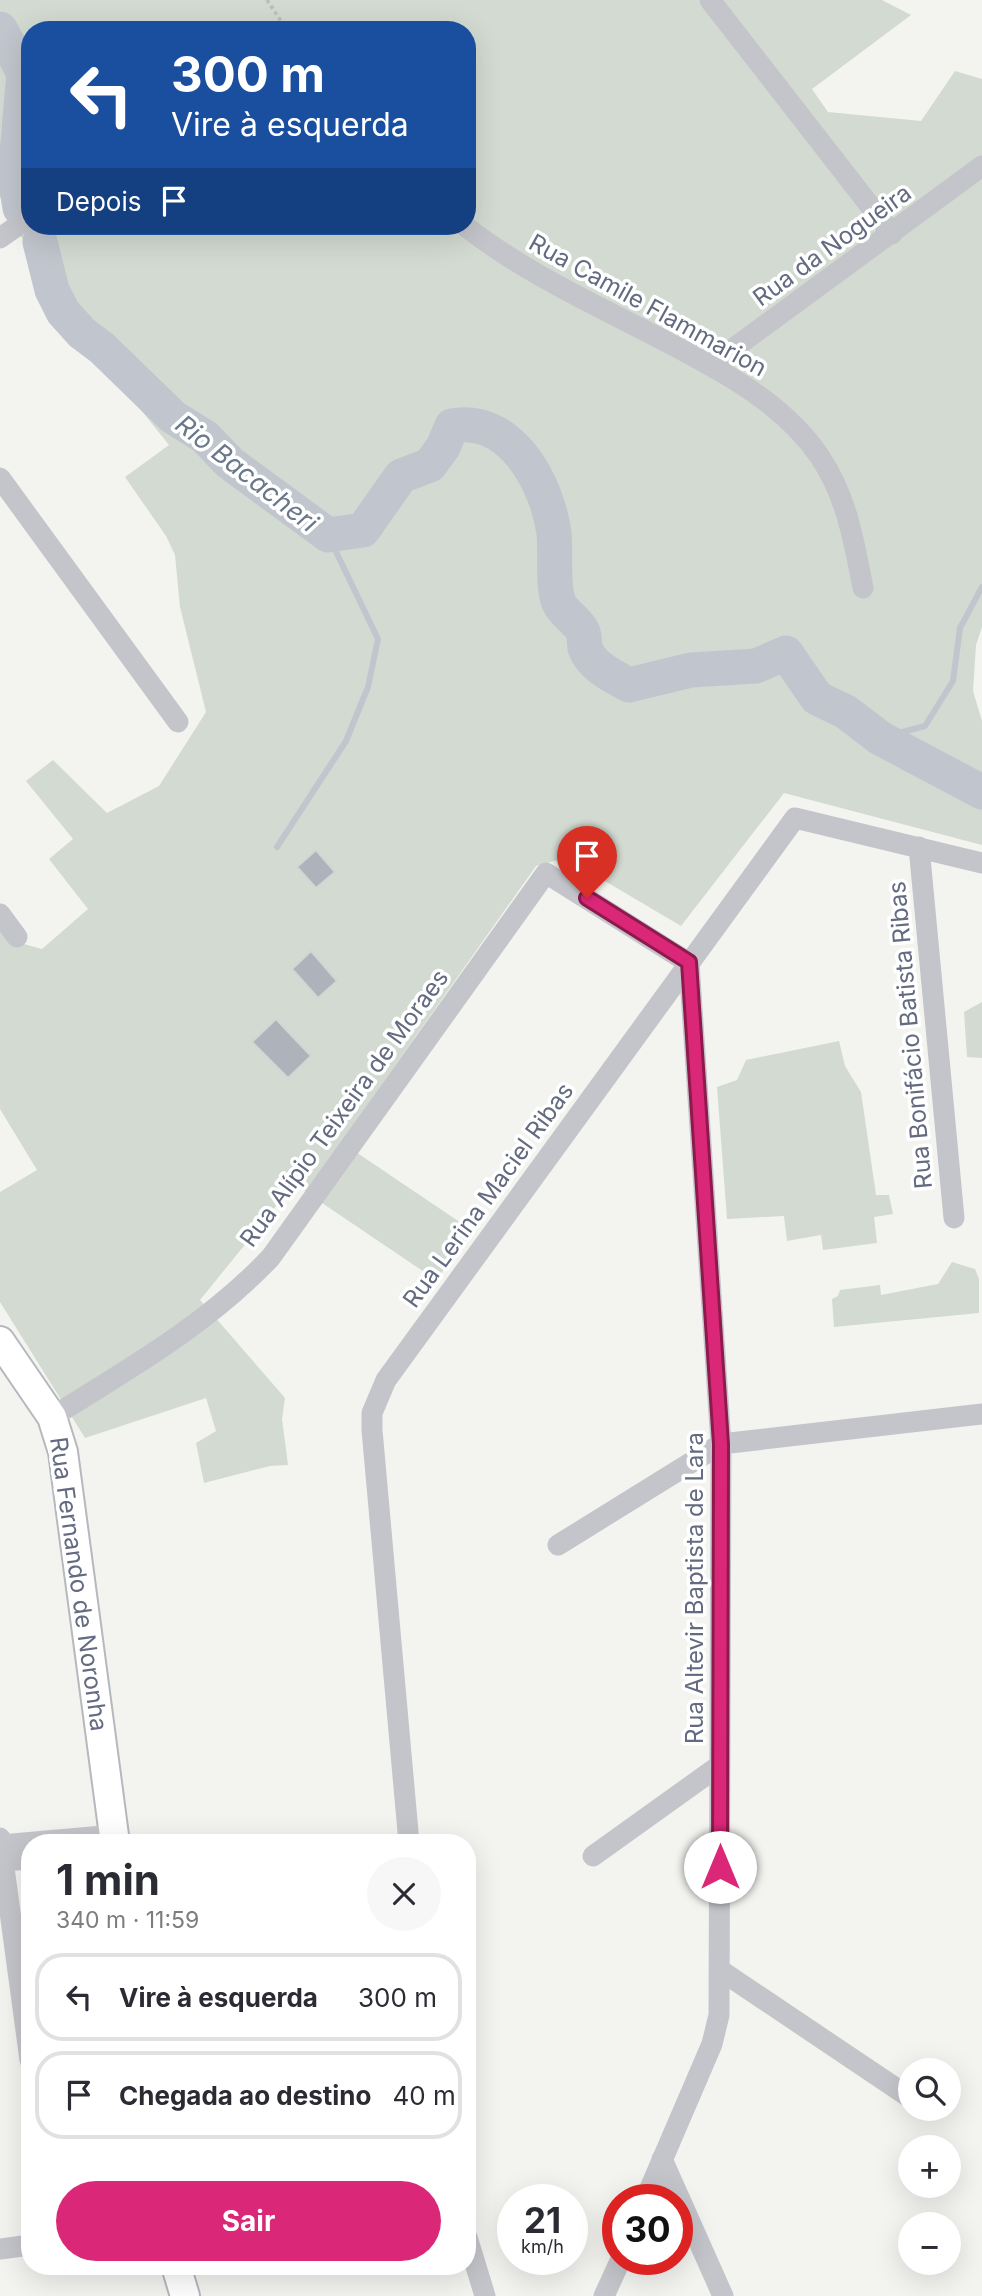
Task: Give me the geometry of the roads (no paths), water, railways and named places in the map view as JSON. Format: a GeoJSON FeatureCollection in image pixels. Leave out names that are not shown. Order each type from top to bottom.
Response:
{"type":"FeatureCollection","features":[{"type":"Feature","properties":{"kind":"main road","name":"Rua Fernando de Noronha"},"geometry":{"type":"LineString","coordinates":[[1,1345],[52,1417],[64,1452],[114,1834]]}},
{"type":"Feature","properties":{"kind":"main road"},"geometry":{"type":"LineString","coordinates":[[179,2275],[185,2296]]}},
{"type":"Feature","properties":{"kind":"street"},"geometry":{"type":"LineString","coordinates":[[710,0],[892,234]]}},
{"type":"Feature","properties":{"kind":"street","name":"Rua da Nogueira"},"geometry":{"type":"LineString","coordinates":[[711,365],[982,166]]}},
{"type":"Feature","properties":{"kind":"street"},"geometry":{"type":"LineString","coordinates":[[0,238],[21,223]]}},
{"type":"Feature","properties":{"kind":"street","name":"Rua Camile Flammarion"},"geometry":{"type":"LineString","coordinates":[[476,233],[538,275],[711,365],[769,404],[808,441],[821,458],[845,508],[863,588]]}},
{"type":"Feature","properties":{"kind":"street"},"geometry":{"type":"LineString","coordinates":[[0,478],[178,722]]}},
{"type":"Feature","properties":{"kind":"street","name":"Rua Lerina Maciel Ribas"},"geometry":{"type":"LineString","coordinates":[[408,1834],[372,1413],[386,1380],[795,818],[982,863]]}},
{"type":"Feature","properties":{"kind":"street","name":"Rua Bonifácio Batista Ribas"},"geometry":{"type":"LineString","coordinates":[[919,848],[954,1218]]}},
{"type":"Feature","properties":{"kind":"street","name":"Rua Alípio Teixeira de Moraes"},"geometry":{"type":"LineString","coordinates":[[52,1417],[205,1318],[241,1288],[271,1257],[546,873],[689,962]]}},
{"type":"Feature","properties":{"kind":"street"},"geometry":{"type":"LineString","coordinates":[[0,914],[17,937]]}},
{"type":"Feature","properties":{"kind":"street","name":"Rua Altevir Baptista de Lara"},"geometry":{"type":"LineString","coordinates":[[652,2184],[717,2029],[720,1970],[721,1444],[689,962]]}},
{"type":"Feature","properties":{"kind":"street"},"geometry":{"type":"LineString","coordinates":[[558,1545],[721,1444],[982,1414]]}},
{"type":"Feature","properties":{"kind":"street"},"geometry":{"type":"LineString","coordinates":[[593,1856],[720,1765]]}},
{"type":"Feature","properties":{"kind":"street"},"geometry":{"type":"LineString","coordinates":[[1,1848],[21,1846]]}},
{"type":"Feature","properties":{"kind":"street"},"geometry":{"type":"LineString","coordinates":[[1,1848],[21,1856]]}},
{"type":"Feature","properties":{"kind":"street"},"geometry":{"type":"LineString","coordinates":[[1,1848],[21,1994]]}},
{"type":"Feature","properties":{"kind":"street"},"geometry":{"type":"LineString","coordinates":[[720,1970],[898,2090]]}},
{"type":"Feature","properties":{"kind":"street"},"geometry":{"type":"LineString","coordinates":[[662,2160],[723,2296]]}},
{"type":"Feature","properties":{"kind":"street"},"geometry":{"type":"LineString","coordinates":[[0,2249],[21,2246]]}},
{"type":"Feature","properties":{"kind":"street"},"geometry":{"type":"LineString","coordinates":[[476,2266],[485,2296]]}},
{"type":"Feature","properties":{"kind":"street"},"geometry":{"type":"LineString","coordinates":[[604,2296],[614,2275]]}},
{"type":"Feature","properties":{"kind":"waterway","name":"Rio Bacacheri"},"geometry":{"type":"LineString","coordinates":[[0,29],[21,68]]}},
{"type":"Feature","properties":{"kind":"waterway","name":"Rio Bacacheri"},"geometry":{"type":"LineString","coordinates":[[20,208],[15,177],[21,108]]}},
{"type":"Feature","properties":{"kind":"waterway","name":"Rio Bacacheri"},"geometry":{"type":"LineString","coordinates":[[40,242],[52,290],[63,312],[82,333],[102,348],[173,417],[205,437],[230,463],[328,535],[363,530],[401,476],[430,465],[443,447],[452,426],[473,425],[492,431],[508,442],[534,474],[550,514],[554,533],[555,579],[559,603],[581,628],[588,655],[604,670],[629,685],[691,670],[756,666],[786,653],[817,698],[846,712],[880,738],[982,792]]}},
{"type":"Feature","properties":{"kind":"waterway"},"geometry":{"type":"LineString","coordinates":[[277,847],[346,741],[368,687],[378,639],[328,535]]}},
{"type":"Feature","properties":{"kind":"waterway"},"geometry":{"type":"LineString","coordinates":[[880,738],[925,726],[953,681],[960,628],[982,587]]}}]}
